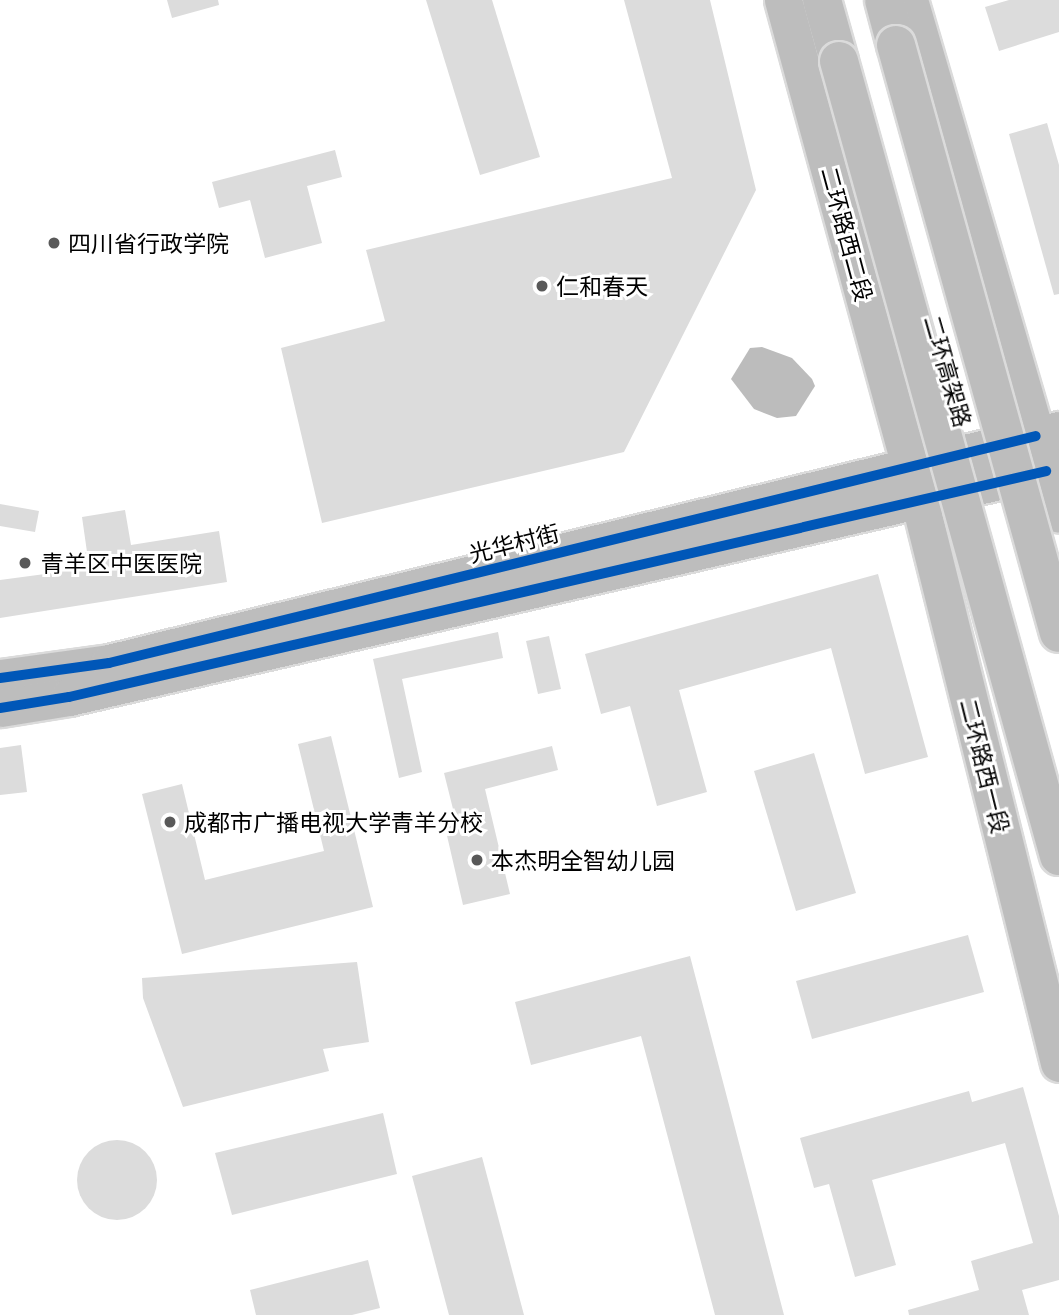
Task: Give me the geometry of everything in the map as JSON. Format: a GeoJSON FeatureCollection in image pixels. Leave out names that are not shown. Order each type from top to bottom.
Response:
{"type":"FeatureCollection","features":[{"type":"Feature","properties":{"kind":"highway","name":"二环高架路"},"geometry":{"type":"LineString","coordinates":[[822,0],[1059,856]]}},
{"type":"Feature","properties":{"kind":"highway","name":"二环高架路"},"geometry":{"type":"LineString","coordinates":[[884,0],[1059,633]]}},
{"type":"Feature","properties":{"kind":"main road","name":"二环路西二段"},"geometry":{"type":"LineString","coordinates":[[783,0],[916,485]]}},
{"type":"Feature","properties":{"kind":"main road"},"geometry":{"type":"LineString","coordinates":[[909,0],[1047,433],[1059,514]]}},
{"type":"Feature","properties":{"kind":"main road","name":"光华村街"},"geometry":{"type":"LineString","coordinates":[[0,708],[69,697],[916,485],[1047,433]]}},
{"type":"Feature","properties":{"kind":"main road","name":"光华村街"},"geometry":{"type":"LineString","coordinates":[[0,678],[109,663],[916,485],[1052,469]]}},
{"type":"Feature","properties":{"kind":"main road","name":"二环路西一段"},"geometry":{"type":"LineString","coordinates":[[916,485],[1059,1063]]}},
{"type":"Feature","properties":{"kind":"shaded area"},"geometry":{"type":"Polygon","coordinates":[[[762,347],[792,358],[812,379],[815,386],[796,416],[777,418],[754,409],[731,379],[750,348],[762,347]]]}},
{"type":"Feature","properties":{"kind":"building"},"geometry":{"type":"Polygon","coordinates":[[[167,0],[218,0],[219,5],[172,18],[167,0]]]}},
{"type":"Feature","properties":{"kind":"building"},"geometry":{"type":"Polygon","coordinates":[[[426,0],[492,0],[540,157],[480,175],[426,0]]]}},
{"type":"Feature","properties":{"kind":"building","name":"仁和春天"},"geometry":{"type":"Polygon","coordinates":[[[624,0],[710,0],[756,190],[624,452],[322,523],[281,348],[385,321],[366,250],[672,178],[624,0]]]}},
{"type":"Feature","properties":{"kind":"building"},"geometry":{"type":"Polygon","coordinates":[[[1009,0],[1059,0],[1059,32],[999,51],[985,7],[1009,0]]]}},
{"type":"Feature","properties":{"kind":"building"},"geometry":{"type":"Polygon","coordinates":[[[1047,123],[1059,165],[1059,294],[1054,295],[1009,134],[1047,123]]]}},
{"type":"Feature","properties":{"kind":"building"},"geometry":{"type":"Polygon","coordinates":[[[335,150],[342,177],[307,186],[322,243],[265,258],[250,200],[219,208],[212,182],[335,150]]]}},
{"type":"Feature","properties":{"kind":"building"},"geometry":{"type":"Polygon","coordinates":[[[0,504],[39,511],[35,532],[0,526],[0,504]]]}},
{"type":"Feature","properties":{"kind":"building"},"geometry":{"type":"Polygon","coordinates":[[[125,510],[131,545],[219,531],[227,582],[0,618],[0,580],[60,572],[57,557],[87,552],[82,517],[125,510]]]}},
{"type":"Feature","properties":{"kind":"building"},"geometry":{"type":"Polygon","coordinates":[[[878,574],[928,757],[865,774],[831,648],[679,690],[707,792],[657,806],[630,706],[601,714],[585,654],[878,574]]]}},
{"type":"Feature","properties":{"kind":"building"},"geometry":{"type":"Polygon","coordinates":[[[498,632],[503,658],[402,679],[422,772],[399,778],[373,659],[498,632]]]}},
{"type":"Feature","properties":{"kind":"building"},"geometry":{"type":"Polygon","coordinates":[[[549,636],[561,689],[538,694],[526,641],[549,636]]]}},
{"type":"Feature","properties":{"kind":"building","name":"成都市广播电视大学青羊分校"},"geometry":{"type":"Polygon","coordinates":[[[331,736],[373,907],[182,954],[142,794],[182,784],[205,880],[324,851],[298,744],[331,736]]]}},
{"type":"Feature","properties":{"kind":"building"},"geometry":{"type":"Polygon","coordinates":[[[21,745],[27,792],[0,795],[0,748],[21,745]]]}},
{"type":"Feature","properties":{"kind":"building"},"geometry":{"type":"Polygon","coordinates":[[[552,746],[558,770],[485,789],[510,894],[463,905],[445,827],[457,825],[444,773],[552,746]]]}},
{"type":"Feature","properties":{"kind":"building"},"geometry":{"type":"Polygon","coordinates":[[[814,753],[856,893],[796,911],[754,771],[814,753]]]}},
{"type":"Feature","properties":{"kind":"building"},"geometry":{"type":"Polygon","coordinates":[[[968,935],[984,992],[812,1039],[796,981],[968,935]]]}},
{"type":"Feature","properties":{"kind":"building"},"geometry":{"type":"Polygon","coordinates":[[[690,956],[784,1315],[715,1315],[641,1036],[531,1065],[515,1002],[690,956]]]}},
{"type":"Feature","properties":{"kind":"building"},"geometry":{"type":"Polygon","coordinates":[[[357,962],[369,1042],[323,1049],[329,1071],[183,1107],[143,998],[142,978],[357,962]]]}},
{"type":"Feature","properties":{"kind":"building"},"geometry":{"type":"Polygon","coordinates":[[[1023,1087],[1059,1216],[1059,1280],[1022,1290],[1029,1315],[909,1315],[908,1310],[979,1290],[971,1261],[1033,1243],[1005,1143],[872,1180],[896,1265],[855,1277],[829,1184],[814,1188],[800,1138],[969,1091],[972,1102],[1023,1087]]]}},
{"type":"Feature","properties":{"kind":"building"},"geometry":{"type":"Polygon","coordinates":[[[383,1113],[397,1174],[232,1215],[215,1153],[383,1113]]]}},
{"type":"Feature","properties":{"kind":"building"},"geometry":{"type":"Polygon","coordinates":[[[117,1140],[132,1143],[145,1152],[154,1165],[157,1180],[154,1195],[145,1208],[132,1217],[117,1220],[102,1217],[89,1208],[80,1195],[77,1180],[80,1165],[89,1152],[102,1143],[117,1140]]]}},
{"type":"Feature","properties":{"kind":"building"},"geometry":{"type":"Polygon","coordinates":[[[482,1157],[524,1315],[449,1315],[412,1176],[482,1157]]]}},
{"type":"Feature","properties":{"kind":"building"},"geometry":{"type":"Polygon","coordinates":[[[368,1260],[380,1308],[352,1315],[256,1315],[250,1290],[368,1260]]]}},
{"type":"Feature","properties":{"kind":"cycle path"},"geometry":{"type":"LineString","coordinates":[[0,678],[109,663],[1036,436]]}},
{"type":"Feature","properties":{"kind":"cycle path"},"geometry":{"type":"LineString","coordinates":[[0,708],[69,697],[1046,471]]}},
{"type":"Feature","properties":{"kind":"place","name":"四川省行政学院"},"geometry":{"type":"Point","coordinates":[54,243]}},
{"type":"Feature","properties":{"kind":"place","name":"仁和春天"},"geometry":{"type":"Point","coordinates":[542,286]}},
{"type":"Feature","properties":{"kind":"place","name":"青羊区中医医院"},"geometry":{"type":"Point","coordinates":[25,563]}},
{"type":"Feature","properties":{"kind":"place","name":"成都市广播电视大学青羊分校"},"geometry":{"type":"Point","coordinates":[170,822]}},
{"type":"Feature","properties":{"kind":"place","name":"本杰明全智幼儿园"},"geometry":{"type":"Point","coordinates":[477,860]}}]}
